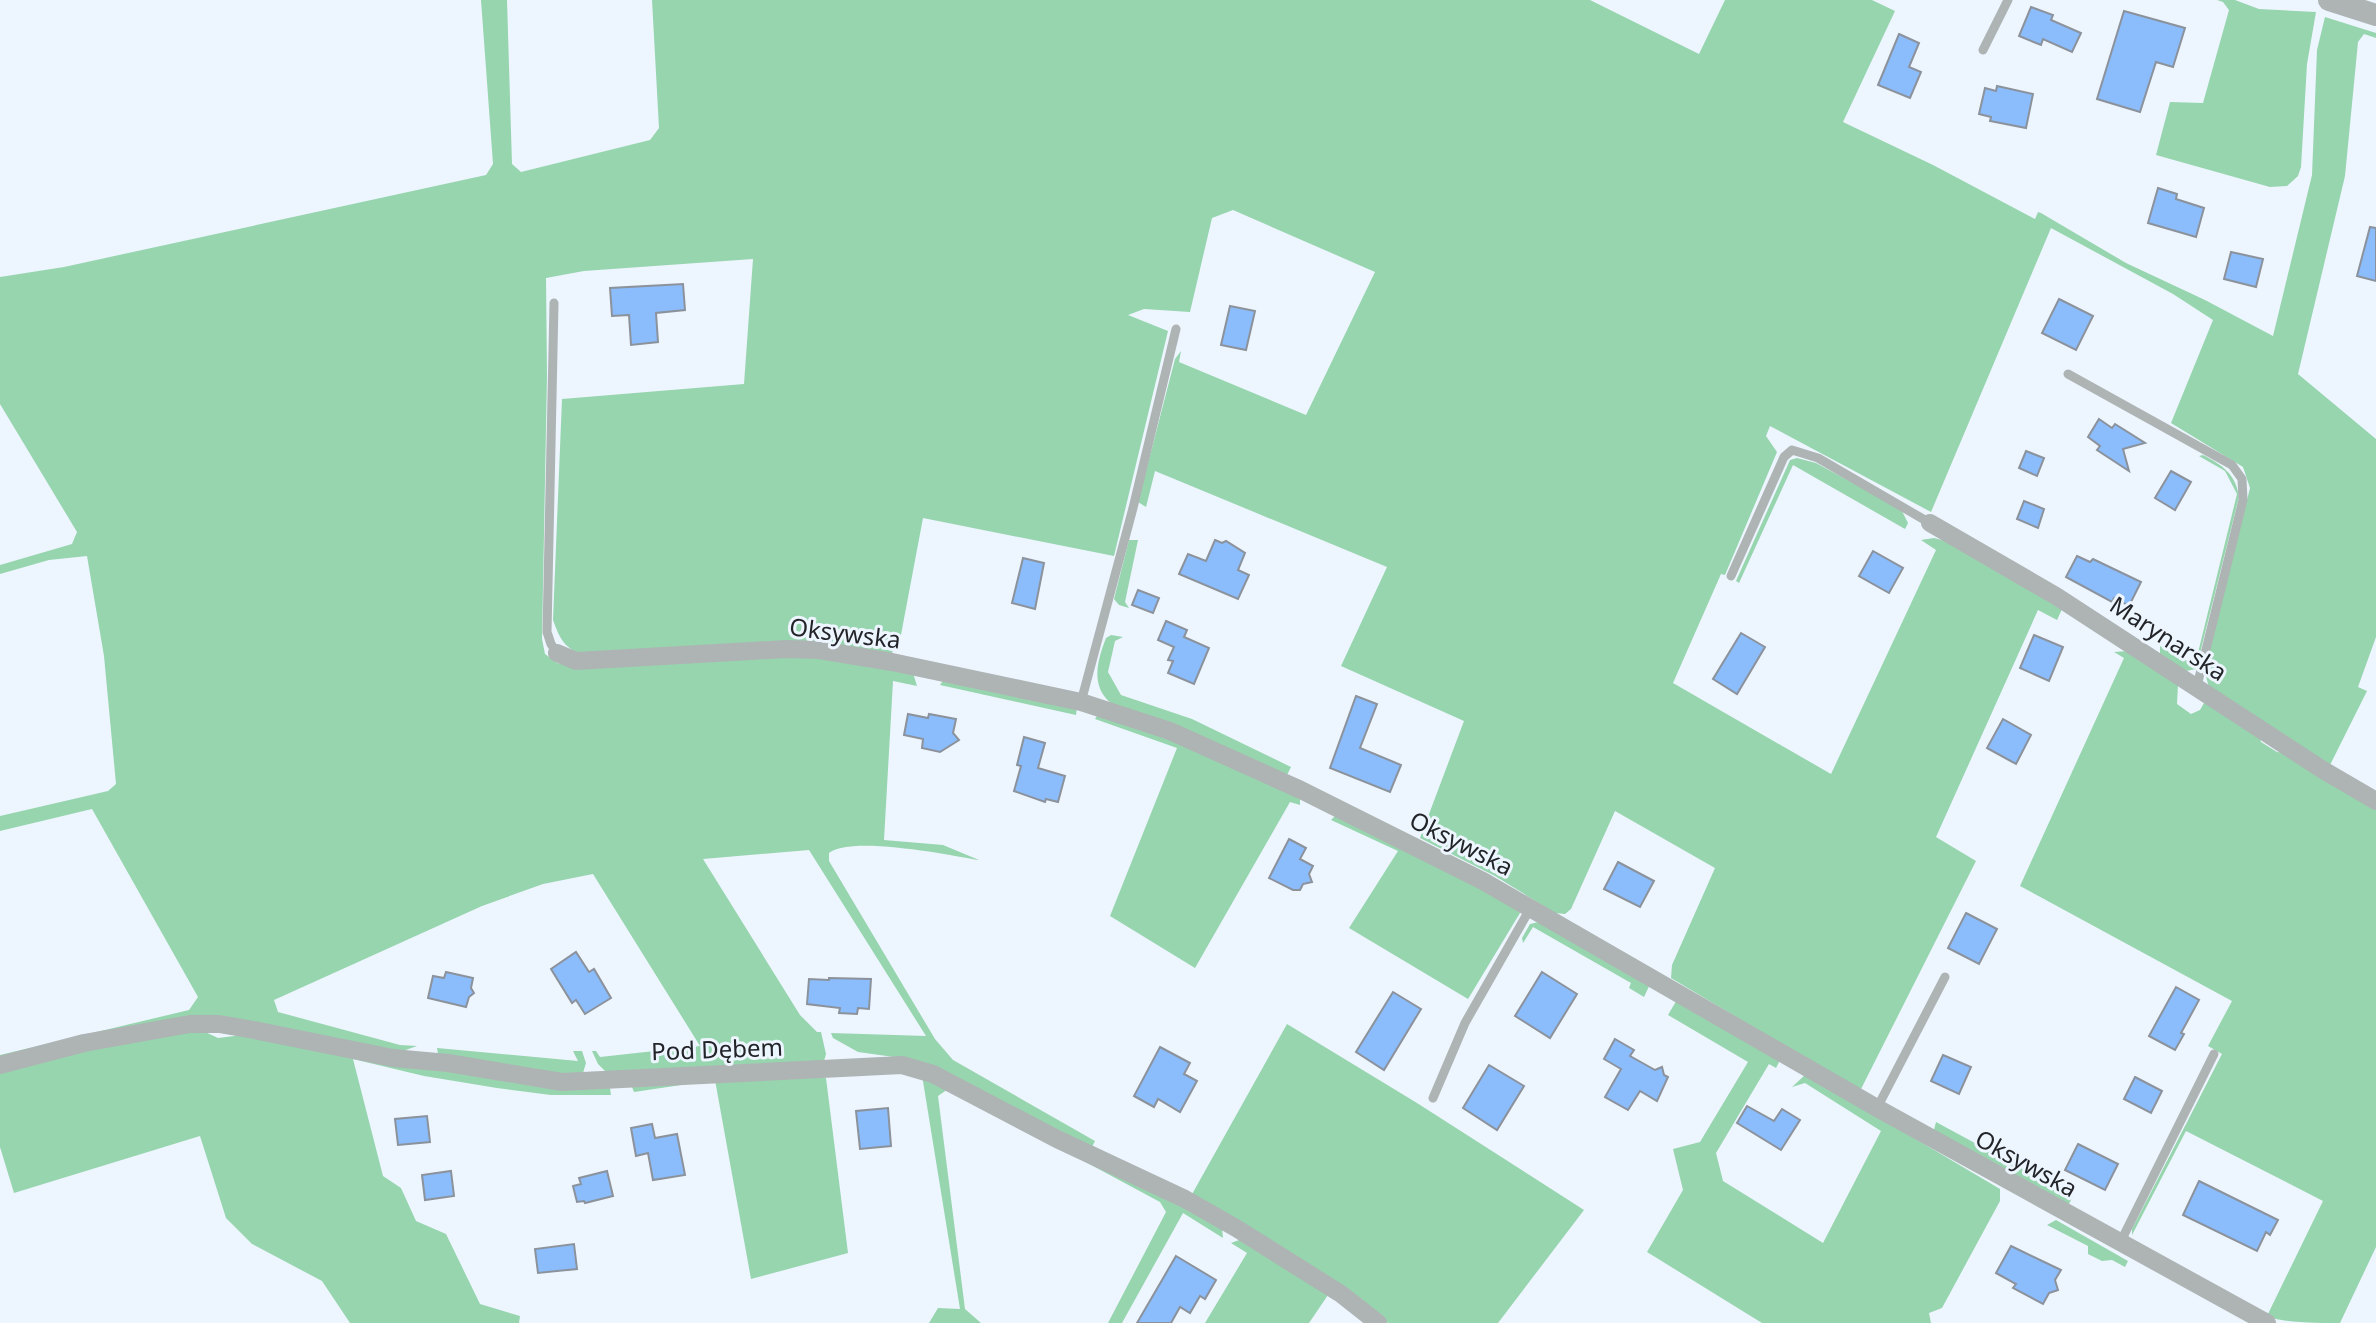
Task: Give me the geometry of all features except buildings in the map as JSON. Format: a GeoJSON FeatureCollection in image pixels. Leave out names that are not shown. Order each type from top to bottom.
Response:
{"type":"FeatureCollection","features":[{"type":"Feature","properties":{"kind":"street"},"geometry":{"type":"LineString","coordinates":[[2329,0],[2376,15]]}},
{"type":"Feature","properties":{"kind":"street","name":"Marynarska"},"geometry":{"type":"LineString","coordinates":[[1930,523],[2056,596],[2323,770],[2376,801]]}},
{"type":"Feature","properties":{"kind":"street","name":"Oksywska"},"geometry":{"type":"LineString","coordinates":[[557,653],[576,661],[787,649],[819,650],[892,662],[1081,702],[1158,727],[1211,749],[1447,862],[1531,907],[1877,1108],[2265,1322]]}},
{"type":"Feature","properties":{"kind":"street","name":"Pod Dębem"},"geometry":{"type":"LineString","coordinates":[[0,1065],[84,1043],[190,1024],[219,1024],[393,1058],[448,1063],[562,1082],[902,1065],[914,1067],[1185,1199],[1304,1270],[1378,1323]]}},
{"type":"Feature","properties":{"kind":"lane"},"geometry":{"type":"LineString","coordinates":[[1983,50],[2008,0]]}},
{"type":"Feature","properties":{"kind":"lane"},"geometry":{"type":"LineString","coordinates":[[554,303],[547,632],[557,653]]}},
{"type":"Feature","properties":{"kind":"lane"},"geometry":{"type":"LineString","coordinates":[[1081,702],[1133,508],[1176,329]]}},
{"type":"Feature","properties":{"kind":"lane"},"geometry":{"type":"LineString","coordinates":[[2068,374],[2232,465],[2242,479],[2243,500],[2197,686]]}},
{"type":"Feature","properties":{"kind":"lane"},"geometry":{"type":"LineString","coordinates":[[1731,576],[1784,457],[1792,450],[1818,458],[1930,523]]}},
{"type":"Feature","properties":{"kind":"lane"},"geometry":{"type":"LineString","coordinates":[[1433,1098],[1465,1023],[1531,907]]}},
{"type":"Feature","properties":{"kind":"lane"},"geometry":{"type":"LineString","coordinates":[[1877,1108],[1945,977]]}},
{"type":"Feature","properties":{"kind":"lane"},"geometry":{"type":"LineString","coordinates":[[2120,1243],[2214,1054]]}},
{"type":"Feature","properties":{"kind":"green space"},"geometry":{"type":"Polygon","coordinates":[[[481,0],[507,0],[512,164],[521,172],[650,140],[659,128],[652,0],[1590,0],[1699,54],[1725,0],[1872,0],[1895,11],[1843,122],[2035,219],[2038,212],[2041,213],[2126,263],[2273,336],[2312,175],[2317,50],[2325,17],[2376,33],[2376,38],[2364,34],[2358,42],[2345,176],[2298,374],[2376,439],[2376,637],[2358,687],[2367,691],[2330,765],[2209,687],[2204,670],[2250,488],[2243,467],[2171,423],[2213,320],[2173,294],[2051,228],[1931,512],[1770,426],[1766,436],[1777,452],[1725,575],[1721,574],[1673,683],[1831,774],[1936,550],[1921,540],[1934,538],[1946,541],[2063,607],[2057,620],[2038,610],[1936,837],[1976,861],[1860,1091],[1671,978],[1672,965],[1715,868],[1615,811],[1571,909],[1565,914],[1555,913],[1495,876],[1420,838],[1464,721],[1341,666],[1387,567],[1155,471],[1146,507],[1138,502],[1175,359],[1181,351],[1179,362],[1306,415],[1375,272],[1233,210],[1212,218],[1190,312],[1144,309],[1128,315],[1168,331],[1114,556],[923,518],[900,640],[891,654],[583,655],[564,642],[553,620],[562,399],[744,384],[753,259],[584,271],[546,278],[542,639],[545,654],[557,663],[580,668],[815,655],[913,673],[917,686],[893,681],[884,840],[943,845],[979,860],[901,848],[857,846],[829,853],[829,861],[935,1039],[953,1060],[1095,1141],[1092,1147],[894,1057],[858,1052],[833,1038],[831,1033],[926,1036],[809,850],[703,859],[800,1015],[817,1032],[821,1032],[826,1054],[824,1061],[606,1072],[592,1051],[600,1057],[700,1046],[593,874],[543,884],[482,906],[274,1000],[278,1012],[400,1045],[417,1046],[400,1052],[240,1022],[0,1060],[0,1055],[189,1010],[198,997],[92,809],[0,831],[0,816],[108,791],[116,784],[104,656],[87,556],[49,560],[0,574],[0,565],[72,544],[77,532],[0,404],[0,277],[64,267],[486,175],[493,164],[481,0]]]}},
{"type":"Feature","properties":{"kind":"green space"},"geometry":{"type":"Polygon","coordinates":[[[2217,0],[2235,0],[2259,9],[2316,12],[2307,64],[2301,167],[2298,176],[2287,186],[2270,187],[2156,155],[2170,102],[2203,103],[2229,10],[2217,0]]]}},
{"type":"Feature","properties":{"kind":"green space"},"geometry":{"type":"Polygon","coordinates":[[[2203,455],[2227,471],[2235,482],[2239,497],[2196,669],[2186,671],[2160,655],[2160,646],[2195,665],[2237,494],[2225,471],[2199,456],[2203,455]]]}},
{"type":"Feature","properties":{"kind":"green space"},"geometry":{"type":"Polygon","coordinates":[[[1797,458],[1816,463],[1901,509],[1908,523],[1905,529],[1793,465],[1739,583],[1736,581],[1790,460],[1797,458]]]}},
{"type":"Feature","properties":{"kind":"green space"},"geometry":{"type":"Polygon","coordinates":[[[1129,540],[1138,540],[1125,602],[1129,608],[1119,605],[1114,599],[1129,540]]]}},
{"type":"Feature","properties":{"kind":"green space"},"geometry":{"type":"Polygon","coordinates":[[[1111,635],[1123,637],[1115,641],[1108,672],[1121,695],[1192,719],[1291,767],[1286,777],[1112,704],[1101,690],[1097,673],[1106,638],[1111,635]]]}},
{"type":"Feature","properties":{"kind":"green space"},"geometry":{"type":"Polygon","coordinates":[[[2129,651],[2178,684],[2177,704],[2191,714],[2200,710],[2204,703],[2209,703],[2259,735],[2261,742],[2277,752],[2286,753],[2376,806],[2376,1247],[2340,1323],[2292,1321],[2267,1316],[2323,1201],[2186,1131],[2132,1235],[2132,1229],[2222,1054],[2208,1046],[2232,1001],[2020,886],[2124,658],[2114,652],[2129,651]]]}},
{"type":"Feature","properties":{"kind":"green space"},"geometry":{"type":"Polygon","coordinates":[[[945,678],[1077,707],[1076,715],[940,685],[945,678]]]}},
{"type":"Feature","properties":{"kind":"green space"},"geometry":{"type":"Polygon","coordinates":[[[1098,714],[1154,732],[1300,797],[1300,805],[1290,802],[1195,968],[1110,916],[1177,748],[1095,719],[1098,714]]]}},
{"type":"Feature","properties":{"kind":"green space"},"geometry":{"type":"Polygon","coordinates":[[[1335,816],[1519,907],[1520,913],[1468,999],[1349,928],[1398,851],[1331,820],[1335,816]]]}},
{"type":"Feature","properties":{"kind":"green space"},"geometry":{"type":"Polygon","coordinates":[[[1539,922],[1651,982],[1644,997],[1629,988],[1631,983],[1533,927],[1523,943],[1522,938],[1530,924],[1539,922]]]}},
{"type":"Feature","properties":{"kind":"green space"},"geometry":{"type":"Polygon","coordinates":[[[1678,998],[1780,1060],[1776,1068],[1769,1064],[1716,1153],[1723,1181],[1823,1243],[1881,1131],[1805,1083],[1792,1087],[1806,1074],[2000,1189],[2000,1201],[1942,1308],[1929,1313],[1931,1323],[1762,1323],[1647,1252],[1683,1190],[1673,1149],[1700,1142],[1748,1062],[1668,1015],[1678,998]]]}},
{"type":"Feature","properties":{"kind":"green space"},"geometry":{"type":"Polygon","coordinates":[[[1287,1024],[1584,1210],[1498,1323],[1388,1323],[1347,1292],[1191,1196],[1287,1024]]]}},
{"type":"Feature","properties":{"kind":"green space"},"geometry":{"type":"Polygon","coordinates":[[[203,1031],[218,1038],[251,1034],[610,1088],[611,1095],[551,1095],[424,1076],[353,1059],[383,1176],[401,1188],[416,1221],[446,1234],[480,1304],[520,1316],[519,1323],[350,1323],[322,1281],[252,1244],[226,1218],[200,1136],[14,1193],[0,1147],[0,1071],[137,1037],[203,1031]]]}},
{"type":"Feature","properties":{"kind":"green space"},"geometry":{"type":"Polygon","coordinates":[[[437,1048],[578,1061],[573,1051],[582,1051],[586,1063],[583,1073],[576,1076],[438,1054],[437,1048]]]}},
{"type":"Feature","properties":{"kind":"green space"},"geometry":{"type":"Polygon","coordinates":[[[922,1075],[948,1089],[938,1096],[965,1309],[981,1323],[929,1323],[938,1308],[960,1309],[922,1075]]]}},
{"type":"Feature","properties":{"kind":"green space"},"geometry":{"type":"Polygon","coordinates":[[[714,1077],[826,1078],[848,1253],[751,1279],[715,1080],[634,1092],[632,1087],[714,1077]]]}},
{"type":"Feature","properties":{"kind":"green space"},"geometry":{"type":"Polygon","coordinates":[[[1936,1122],[2073,1196],[2067,1208],[1933,1134],[1936,1122]]]}},
{"type":"Feature","properties":{"kind":"green space"},"geometry":{"type":"Polygon","coordinates":[[[1039,1137],[1169,1198],[1222,1228],[1223,1238],[1183,1213],[1122,1323],[1108,1323],[1166,1212],[1160,1202],[1039,1137]]]}},
{"type":"Feature","properties":{"kind":"green space"},"geometry":{"type":"Polygon","coordinates":[[[2056,1220],[2128,1261],[2125,1267],[2088,1254],[2088,1246],[2047,1225],[2056,1220]]]}},
{"type":"Feature","properties":{"kind":"green space"},"geometry":{"type":"Polygon","coordinates":[[[1242,1239],[1328,1295],[1309,1323],[1205,1323],[1247,1253],[1231,1243],[1242,1239]]]}}]}
